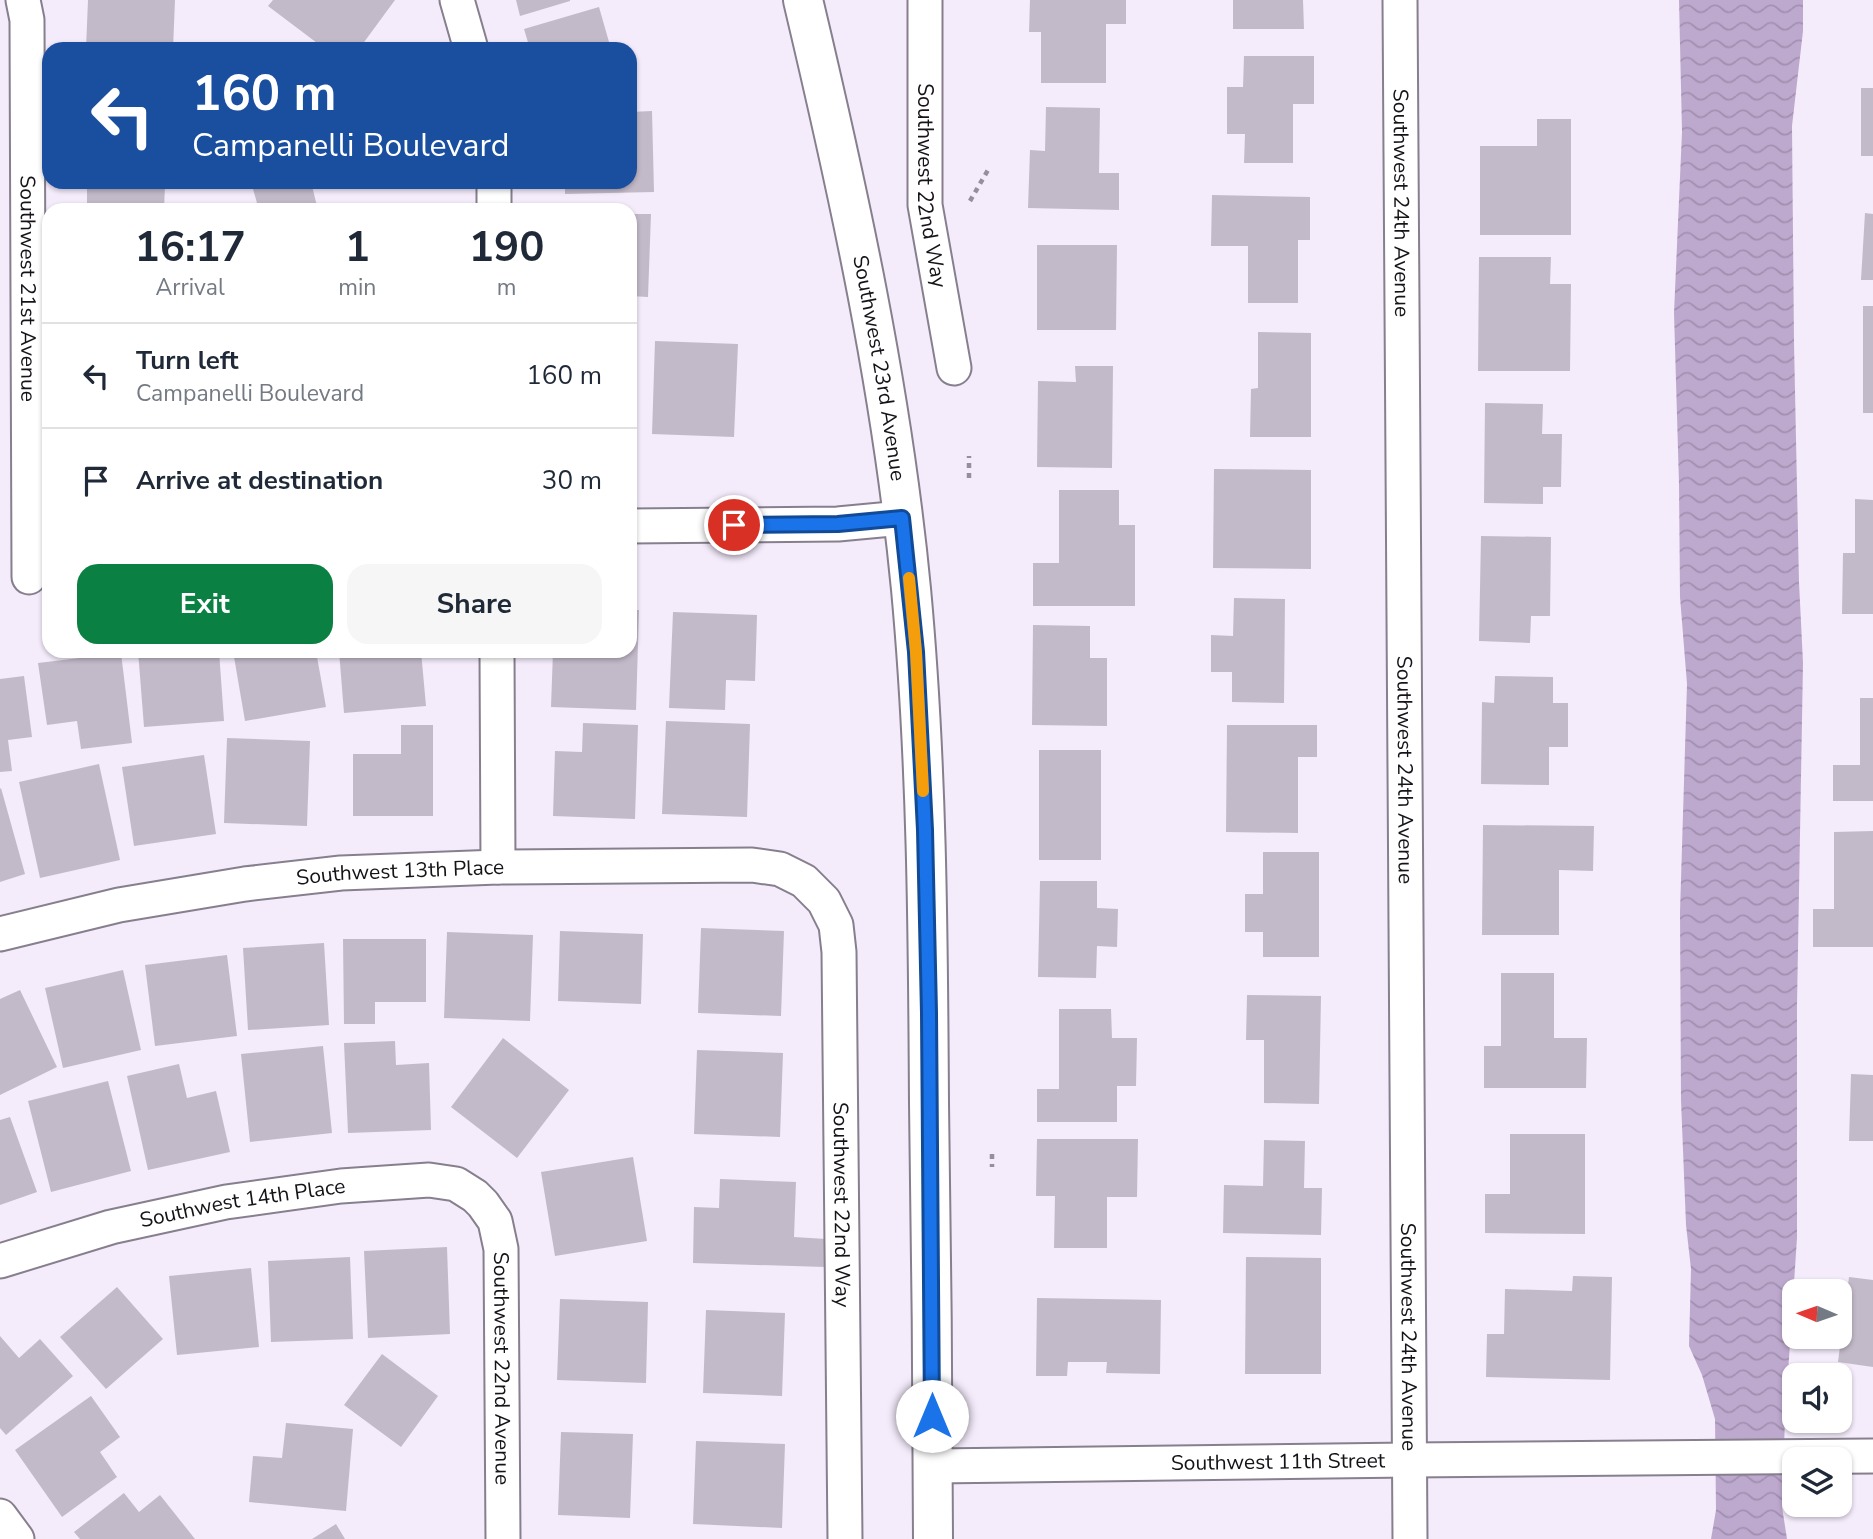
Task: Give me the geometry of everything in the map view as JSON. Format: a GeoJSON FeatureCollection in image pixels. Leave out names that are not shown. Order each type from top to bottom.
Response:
{"type":"FeatureCollection","features":[{"type":"Feature","properties":{"kind":"street","name":"Southwest 21st Avenue"},"geometry":{"type":"LineString","coordinates":[[23,0],[27,20],[26,577]]}},
{"type":"Feature","properties":{"kind":"street"},"geometry":{"type":"LineString","coordinates":[[457,0],[469,42]]}},
{"type":"Feature","properties":{"kind":"street","name":"Southwest 23rd Avenue"},"geometry":{"type":"LineString","coordinates":[[803,0],[871,309],[902,518],[916,652],[925,830],[929,1013],[933,1539]]}},
{"type":"Feature","properties":{"kind":"street","name":"Southwest 22nd Way"},"geometry":{"type":"LineString","coordinates":[[925,0],[925,205],[954,368]]}},
{"type":"Feature","properties":{"kind":"street","name":"Southwest 24th Avenue"},"geometry":{"type":"LineString","coordinates":[[1400,0],[1410,1539]]}},
{"type":"Feature","properties":{"kind":"street"},"geometry":{"type":"LineString","coordinates":[[637,526],[838,524],[902,518]]}},
{"type":"Feature","properties":{"kind":"street"},"geometry":{"type":"LineString","coordinates":[[496,658],[498,867]]}},
{"type":"Feature","properties":{"kind":"street","name":"Southwest 13th Place"},"geometry":{"type":"LineString","coordinates":[[0,934],[119,905],[245,884],[341,873],[498,867],[752,865],[779,869],[804,881]]}},
{"type":"Feature","properties":{"kind":"street","name":"Southwest 22nd Way"},"geometry":{"type":"LineString","coordinates":[[804,881],[824,901],[836,925],[839,952],[845,1539]]}},
{"type":"Feature","properties":{"kind":"street","name":"Southwest 14th Place"},"geometry":{"type":"LineString","coordinates":[[0,1261],[111,1227],[226,1202],[341,1186],[429,1180],[456,1185],[483,1204]]}},
{"type":"Feature","properties":{"kind":"street","name":"Southwest 22nd Avenue"},"geometry":{"type":"LineString","coordinates":[[483,1204],[495,1221],[501,1249],[503,1539]]}},
{"type":"Feature","properties":{"kind":"street","name":"Southwest 11th Street"},"geometry":{"type":"LineString","coordinates":[[933,1466],[1873,1457]]}},
{"type":"Feature","properties":{"kind":"path"},"geometry":{"type":"LineString","coordinates":[[970,201],[988,170]]}},
{"type":"Feature","properties":{"kind":"path"},"geometry":{"type":"LineString","coordinates":[[969,478],[970,456]]}},
{"type":"Feature","properties":{"kind":"path"},"geometry":{"type":"LineString","coordinates":[[992,1154],[992,1167]]}},
{"type":"Feature","properties":{"kind":"water"},"geometry":{"type":"Polygon","coordinates":[[[1679,0],[1803,0],[1803,31],[1792,126],[1794,343],[1803,663],[1797,1005],[1797,1238],[1794,1279],[1782,1279],[1782,1349],[1790,1349],[1789,1363],[1782,1363],[1782,1433],[1784,1433],[1782,1517],[1787,1539],[1711,1539],[1716,1510],[1715,1419],[1702,1375],[1689,1346],[1691,1269],[1686,1225],[1681,1100],[1680,912],[1687,684],[1680,597],[1674,313],[1682,132],[1679,0]]]}},
{"type":"Feature","properties":{"kind":"building"},"geometry":{"type":"Polygon","coordinates":[[[88,0],[175,0],[173,42],[86,42],[88,0]]]}},
{"type":"Feature","properties":{"kind":"building"},"geometry":{"type":"Polygon","coordinates":[[[273,0],[395,0],[364,42],[316,42],[268,6],[273,0]]]}},
{"type":"Feature","properties":{"kind":"building"},"geometry":{"type":"Polygon","coordinates":[[[516,0],[570,0],[570,1],[520,16],[516,0]]]}},
{"type":"Feature","properties":{"kind":"building"},"geometry":{"type":"Polygon","coordinates":[[[1030,0],[1126,0],[1126,24],[1106,24],[1106,83],[1041,83],[1041,32],[1029,32],[1030,0]]]}},
{"type":"Feature","properties":{"kind":"building"},"geometry":{"type":"Polygon","coordinates":[[[1233,0],[1303,0],[1304,29],[1233,29],[1233,0]]]}},
{"type":"Feature","properties":{"kind":"building"},"geometry":{"type":"Polygon","coordinates":[[[599,7],[609,42],[528,42],[524,29],[599,7]]]}},
{"type":"Feature","properties":{"kind":"building"},"geometry":{"type":"Polygon","coordinates":[[[1244,56],[1314,56],[1314,104],[1293,104],[1293,163],[1244,163],[1245,134],[1227,134],[1227,87],[1243,87],[1244,56]]]}},
{"type":"Feature","properties":{"kind":"building"},"geometry":{"type":"Polygon","coordinates":[[[1861,88],[1873,88],[1873,156],[1861,156],[1861,88]]]}},
{"type":"Feature","properties":{"kind":"building"},"geometry":{"type":"Polygon","coordinates":[[[1046,107],[1100,108],[1099,173],[1119,173],[1119,210],[1028,208],[1030,150],[1045,151],[1046,107]]]}},
{"type":"Feature","properties":{"kind":"building"},"geometry":{"type":"Polygon","coordinates":[[[652,111],[654,192],[565,194],[565,189],[637,189],[637,112],[652,111]]]}},
{"type":"Feature","properties":{"kind":"building"},"geometry":{"type":"Polygon","coordinates":[[[1537,119],[1571,119],[1571,235],[1480,235],[1480,146],[1537,146],[1537,119]]]}},
{"type":"Feature","properties":{"kind":"building"},"geometry":{"type":"Polygon","coordinates":[[[87,189],[165,189],[164,203],[87,203],[87,189]]]}},
{"type":"Feature","properties":{"kind":"building"},"geometry":{"type":"Polygon","coordinates":[[[253,189],[313,189],[316,203],[257,203],[253,189]]]}},
{"type":"Feature","properties":{"kind":"building"},"geometry":{"type":"Polygon","coordinates":[[[1212,195],[1310,197],[1310,240],[1298,240],[1298,303],[1248,303],[1248,246],[1211,246],[1212,195]]]}},
{"type":"Feature","properties":{"kind":"building"},"geometry":{"type":"Polygon","coordinates":[[[1865,213],[1873,214],[1873,280],[1861,280],[1865,213]]]}},
{"type":"Feature","properties":{"kind":"building"},"geometry":{"type":"Polygon","coordinates":[[[637,214],[651,214],[648,297],[637,296],[637,214]]]}},
{"type":"Feature","properties":{"kind":"building"},"geometry":{"type":"Polygon","coordinates":[[[1037,245],[1117,245],[1116,330],[1037,330],[1037,245]]]}},
{"type":"Feature","properties":{"kind":"building"},"geometry":{"type":"Polygon","coordinates":[[[1479,257],[1551,257],[1550,284],[1571,284],[1570,371],[1478,371],[1479,257]]]}},
{"type":"Feature","properties":{"kind":"building"},"geometry":{"type":"Polygon","coordinates":[[[1863,306],[1873,306],[1873,413],[1863,413],[1863,306]]]}},
{"type":"Feature","properties":{"kind":"building"},"geometry":{"type":"Polygon","coordinates":[[[1258,332],[1311,333],[1311,437],[1250,437],[1251,389],[1258,388],[1258,332]]]}},
{"type":"Feature","properties":{"kind":"building"},"geometry":{"type":"Polygon","coordinates":[[[655,341],[738,344],[734,437],[652,434],[655,341]]]}},
{"type":"Feature","properties":{"kind":"building"},"geometry":{"type":"Polygon","coordinates":[[[1075,366],[1113,366],[1112,468],[1037,467],[1038,381],[1076,382],[1075,366]]]}},
{"type":"Feature","properties":{"kind":"building"},"geometry":{"type":"Polygon","coordinates":[[[1485,403],[1543,404],[1542,434],[1562,434],[1561,487],[1543,487],[1543,504],[1484,503],[1485,403]]]}},
{"type":"Feature","properties":{"kind":"building"},"geometry":{"type":"Polygon","coordinates":[[[1214,469],[1311,470],[1311,569],[1213,568],[1214,469]]]}},
{"type":"Feature","properties":{"kind":"building"},"geometry":{"type":"Polygon","coordinates":[[[1059,490],[1119,490],[1119,525],[1135,525],[1135,606],[1033,606],[1033,563],[1059,563],[1059,490]]]}},
{"type":"Feature","properties":{"kind":"building"},"geometry":{"type":"Polygon","coordinates":[[[1855,499],[1873,500],[1873,614],[1842,614],[1843,553],[1855,553],[1855,499]]]}},
{"type":"Feature","properties":{"kind":"building"},"geometry":{"type":"Polygon","coordinates":[[[1481,536],[1551,537],[1550,616],[1531,616],[1530,643],[1479,641],[1481,536]]]}},
{"type":"Feature","properties":{"kind":"building"},"geometry":{"type":"Polygon","coordinates":[[[1234,598],[1285,599],[1284,703],[1232,702],[1232,672],[1211,672],[1211,635],[1233,636],[1234,598]]]}},
{"type":"Feature","properties":{"kind":"building"},"geometry":{"type":"Polygon","coordinates":[[[639,610],[636,710],[551,707],[553,658],[637,658],[639,610]]]}},
{"type":"Feature","properties":{"kind":"building"},"geometry":{"type":"Polygon","coordinates":[[[673,612],[757,615],[755,681],[726,680],[725,710],[669,708],[673,612]]]}},
{"type":"Feature","properties":{"kind":"building"},"geometry":{"type":"Polygon","coordinates":[[[1033,625],[1090,626],[1090,658],[1107,658],[1107,726],[1032,725],[1033,625]]]}},
{"type":"Feature","properties":{"kind":"building"},"geometry":{"type":"Polygon","coordinates":[[[80,658],[122,658],[132,743],[81,749],[77,721],[47,725],[38,663],[80,658]]]}},
{"type":"Feature","properties":{"kind":"building"},"geometry":{"type":"Polygon","coordinates":[[[139,658],[220,658],[224,721],[144,727],[139,658]]]}},
{"type":"Feature","properties":{"kind":"building"},"geometry":{"type":"Polygon","coordinates":[[[234,658],[317,658],[326,707],[245,721],[234,658]]]}},
{"type":"Feature","properties":{"kind":"building"},"geometry":{"type":"Polygon","coordinates":[[[340,658],[422,658],[426,706],[344,713],[340,658]]]}},
{"type":"Feature","properties":{"kind":"building"},"geometry":{"type":"Polygon","coordinates":[[[24,676],[32,737],[8,740],[12,771],[0,772],[0,679],[24,676]]]}},
{"type":"Feature","properties":{"kind":"building"},"geometry":{"type":"Polygon","coordinates":[[[1495,676],[1553,677],[1553,703],[1568,703],[1568,747],[1549,747],[1549,785],[1481,784],[1482,702],[1494,703],[1495,676]]]}},
{"type":"Feature","properties":{"kind":"building"},"geometry":{"type":"Polygon","coordinates":[[[1860,698],[1873,698],[1873,801],[1833,801],[1833,765],[1860,765],[1860,698]]]}},
{"type":"Feature","properties":{"kind":"building"},"geometry":{"type":"Polygon","coordinates":[[[666,721],[750,724],[747,817],[662,814],[666,721]]]}},
{"type":"Feature","properties":{"kind":"building"},"geometry":{"type":"Polygon","coordinates":[[[583,723],[638,725],[635,819],[553,816],[555,751],[582,752],[583,723]]]}},
{"type":"Feature","properties":{"kind":"building"},"geometry":{"type":"Polygon","coordinates":[[[401,725],[433,725],[433,816],[353,816],[353,754],[401,754],[401,725]]]}},
{"type":"Feature","properties":{"kind":"building"},"geometry":{"type":"Polygon","coordinates":[[[1227,725],[1317,725],[1317,757],[1298,757],[1298,833],[1226,832],[1227,725]]]}},
{"type":"Feature","properties":{"kind":"building"},"geometry":{"type":"Polygon","coordinates":[[[227,738],[310,741],[307,826],[224,823],[227,738]]]}},
{"type":"Feature","properties":{"kind":"building"},"geometry":{"type":"Polygon","coordinates":[[[1039,750],[1101,750],[1101,860],[1039,860],[1039,750]]]}},
{"type":"Feature","properties":{"kind":"building"},"geometry":{"type":"Polygon","coordinates":[[[204,755],[216,834],[134,846],[122,767],[204,755]]]}},
{"type":"Feature","properties":{"kind":"building"},"geometry":{"type":"Polygon","coordinates":[[[99,764],[120,860],[40,878],[19,782],[99,764]]]}},
{"type":"Feature","properties":{"kind":"building"},"geometry":{"type":"Polygon","coordinates":[[[0,789],[25,874],[0,882],[0,789]]]}},
{"type":"Feature","properties":{"kind":"building"},"geometry":{"type":"Polygon","coordinates":[[[1483,825],[1594,826],[1593,871],[1559,870],[1559,935],[1482,935],[1483,825]]]}},
{"type":"Feature","properties":{"kind":"building"},"geometry":{"type":"Polygon","coordinates":[[[1873,831],[1873,947],[1813,947],[1813,909],[1834,909],[1834,832],[1873,831]]]}},
{"type":"Feature","properties":{"kind":"building"},"geometry":{"type":"Polygon","coordinates":[[[1263,852],[1319,852],[1319,957],[1263,957],[1263,932],[1245,932],[1245,894],[1263,894],[1263,852]]]}},
{"type":"Feature","properties":{"kind":"building"},"geometry":{"type":"Polygon","coordinates":[[[1040,881],[1097,881],[1097,908],[1118,909],[1117,947],[1097,946],[1096,978],[1038,977],[1040,881]]]}},
{"type":"Feature","properties":{"kind":"building"},"geometry":{"type":"Polygon","coordinates":[[[701,928],[784,931],[781,1016],[698,1013],[701,928]]]}},
{"type":"Feature","properties":{"kind":"building"},"geometry":{"type":"Polygon","coordinates":[[[560,931],[643,934],[641,1004],[558,1001],[560,931]]]}},
{"type":"Feature","properties":{"kind":"building"},"geometry":{"type":"Polygon","coordinates":[[[447,932],[533,935],[530,1021],[444,1018],[447,932]]]}},
{"type":"Feature","properties":{"kind":"building"},"geometry":{"type":"Polygon","coordinates":[[[343,939],[426,939],[426,1002],[375,1002],[375,1024],[344,1024],[343,939]]]}},
{"type":"Feature","properties":{"kind":"building"},"geometry":{"type":"Polygon","coordinates":[[[324,943],[329,1025],[248,1030],[243,948],[324,943]]]}},
{"type":"Feature","properties":{"kind":"building"},"geometry":{"type":"Polygon","coordinates":[[[227,955],[237,1036],[155,1046],[145,965],[227,955]]]}},
{"type":"Feature","properties":{"kind":"building"},"geometry":{"type":"Polygon","coordinates":[[[123,970],[141,1050],[63,1068],[45,988],[123,970]]]}},
{"type":"Feature","properties":{"kind":"building"},"geometry":{"type":"Polygon","coordinates":[[[1501,973],[1554,973],[1554,1038],[1587,1038],[1586,1088],[1484,1088],[1484,1046],[1501,1046],[1501,973]]]}},
{"type":"Feature","properties":{"kind":"building"},"geometry":{"type":"Polygon","coordinates":[[[20,990],[57,1067],[0,1095],[0,999],[20,990]]]}},
{"type":"Feature","properties":{"kind":"building"},"geometry":{"type":"Polygon","coordinates":[[[1247,995],[1321,996],[1319,1104],[1264,1103],[1264,1040],[1246,1040],[1247,995]]]}},
{"type":"Feature","properties":{"kind":"building"},"geometry":{"type":"Polygon","coordinates":[[[1059,1009],[1111,1009],[1112,1038],[1137,1038],[1136,1086],[1117,1086],[1117,1122],[1037,1122],[1037,1089],[1059,1089],[1059,1009]]]}},
{"type":"Feature","properties":{"kind":"building"},"geometry":{"type":"Polygon","coordinates":[[[503,1038],[569,1090],[517,1158],[451,1107],[503,1038]]]}},
{"type":"Feature","properties":{"kind":"building"},"geometry":{"type":"Polygon","coordinates":[[[395,1041],[396,1065],[429,1063],[431,1130],[348,1133],[344,1043],[395,1041]]]}},
{"type":"Feature","properties":{"kind":"building"},"geometry":{"type":"Polygon","coordinates":[[[323,1046],[332,1133],[250,1142],[241,1054],[323,1046]]]}},
{"type":"Feature","properties":{"kind":"building"},"geometry":{"type":"Polygon","coordinates":[[[697,1050],[783,1053],[780,1137],[694,1134],[697,1050]]]}},
{"type":"Feature","properties":{"kind":"building"},"geometry":{"type":"Polygon","coordinates":[[[179,1064],[187,1098],[216,1091],[230,1152],[148,1170],[127,1076],[179,1064]]]}},
{"type":"Feature","properties":{"kind":"building"},"geometry":{"type":"Polygon","coordinates":[[[1851,1074],[1873,1075],[1873,1141],[1849,1141],[1851,1074]]]}},
{"type":"Feature","properties":{"kind":"building"},"geometry":{"type":"Polygon","coordinates":[[[108,1081],[131,1171],[51,1192],[28,1101],[108,1081]]]}},
{"type":"Feature","properties":{"kind":"building"},"geometry":{"type":"Polygon","coordinates":[[[10,1117],[37,1192],[0,1205],[0,1120],[10,1117]]]}},
{"type":"Feature","properties":{"kind":"building"},"geometry":{"type":"Polygon","coordinates":[[[1510,1134],[1585,1134],[1585,1234],[1485,1233],[1485,1194],[1510,1194],[1510,1134]]]}},
{"type":"Feature","properties":{"kind":"building"},"geometry":{"type":"Polygon","coordinates":[[[1037,1139],[1138,1139],[1137,1197],[1107,1197],[1107,1248],[1054,1248],[1055,1196],[1036,1196],[1037,1139]]]}},
{"type":"Feature","properties":{"kind":"building"},"geometry":{"type":"Polygon","coordinates":[[[1264,1140],[1305,1141],[1304,1188],[1322,1188],[1321,1235],[1223,1233],[1224,1185],[1263,1186],[1264,1140]]]}},
{"type":"Feature","properties":{"kind":"building"},"geometry":{"type":"Polygon","coordinates":[[[633,1157],[647,1241],[555,1256],[541,1172],[633,1157]]]}},
{"type":"Feature","properties":{"kind":"building"},"geometry":{"type":"Polygon","coordinates":[[[720,1179],[796,1182],[794,1237],[826,1239],[825,1267],[693,1263],[694,1207],[719,1208],[720,1179]]]}},
{"type":"Feature","properties":{"kind":"building"},"geometry":{"type":"Polygon","coordinates":[[[447,1247],[450,1334],[368,1338],[364,1251],[447,1247]]]}},
{"type":"Feature","properties":{"kind":"building"},"geometry":{"type":"Polygon","coordinates":[[[350,1257],[353,1339],[271,1342],[268,1261],[350,1257]]]}},
{"type":"Feature","properties":{"kind":"building"},"geometry":{"type":"Polygon","coordinates":[[[1246,1257],[1321,1258],[1321,1374],[1245,1374],[1246,1257]]]}},
{"type":"Feature","properties":{"kind":"building"},"geometry":{"type":"Polygon","coordinates":[[[251,1268],[259,1347],[177,1355],[169,1276],[251,1268]]]}},
{"type":"Feature","properties":{"kind":"building"},"geometry":{"type":"Polygon","coordinates":[[[1573,1276],[1612,1277],[1610,1380],[1486,1377],[1487,1334],[1504,1334],[1505,1289],[1572,1291],[1573,1276]]]}},
{"type":"Feature","properties":{"kind":"building"},"geometry":{"type":"Polygon","coordinates":[[[1849,1277],[1873,1280],[1873,1367],[1838,1362],[1840,1349],[1852,1349],[1852,1279],[1849,1277]]]}},
{"type":"Feature","properties":{"kind":"building"},"geometry":{"type":"Polygon","coordinates":[[[117,1287],[163,1339],[106,1389],[60,1337],[117,1287]]]}},
{"type":"Feature","properties":{"kind":"building"},"geometry":{"type":"Polygon","coordinates":[[[1037,1298],[1161,1300],[1160,1374],[1106,1373],[1107,1362],[1068,1362],[1067,1376],[1036,1376],[1037,1298]]]}},
{"type":"Feature","properties":{"kind":"building"},"geometry":{"type":"Polygon","coordinates":[[[560,1299],[648,1302],[646,1383],[557,1380],[560,1299]]]}},
{"type":"Feature","properties":{"kind":"building"},"geometry":{"type":"Polygon","coordinates":[[[706,1310],[785,1313],[782,1396],[703,1393],[706,1310]]]}},
{"type":"Feature","properties":{"kind":"building"},"geometry":{"type":"Polygon","coordinates":[[[0,1336],[19,1358],[40,1339],[73,1376],[6,1435],[0,1428],[0,1336]]]}},
{"type":"Feature","properties":{"kind":"building"},"geometry":{"type":"Polygon","coordinates":[[[382,1354],[438,1396],[401,1447],[344,1405],[382,1354]]]}},
{"type":"Feature","properties":{"kind":"building"},"geometry":{"type":"Polygon","coordinates":[[[91,1396],[120,1437],[100,1452],[117,1477],[62,1517],[15,1450],[91,1396]]]}},
{"type":"Feature","properties":{"kind":"building"},"geometry":{"type":"Polygon","coordinates":[[[286,1423],[353,1429],[346,1511],[249,1502],[253,1456],[282,1458],[286,1423]]]}},
{"type":"Feature","properties":{"kind":"building"},"geometry":{"type":"Polygon","coordinates":[[[561,1432],[633,1434],[630,1518],[558,1515],[561,1432]]]}},
{"type":"Feature","properties":{"kind":"building"},"geometry":{"type":"Polygon","coordinates":[[[696,1441],[785,1444],[782,1528],[693,1524],[696,1441]]]}},
{"type":"Feature","properties":{"kind":"building"},"geometry":{"type":"Polygon","coordinates":[[[124,1493],[139,1512],[160,1495],[195,1539],[80,1539],[74,1532],[124,1493]]]}},
{"type":"Feature","properties":{"kind":"building"},"geometry":{"type":"Polygon","coordinates":[[[336,1524],[345,1539],[312,1539],[336,1524]]]}},
{"type":"Feature","properties":{"kind":"slow traffic"},"geometry":{"type":"LineString","coordinates":[[909,578],[916,652],[923,791]]}},
{"type":"Feature","properties":{"kind":"route"},"geometry":{"type":"LineString","coordinates":[[734,525],[838,524],[902,518],[916,652],[925,830],[932,1416]]}}]}
